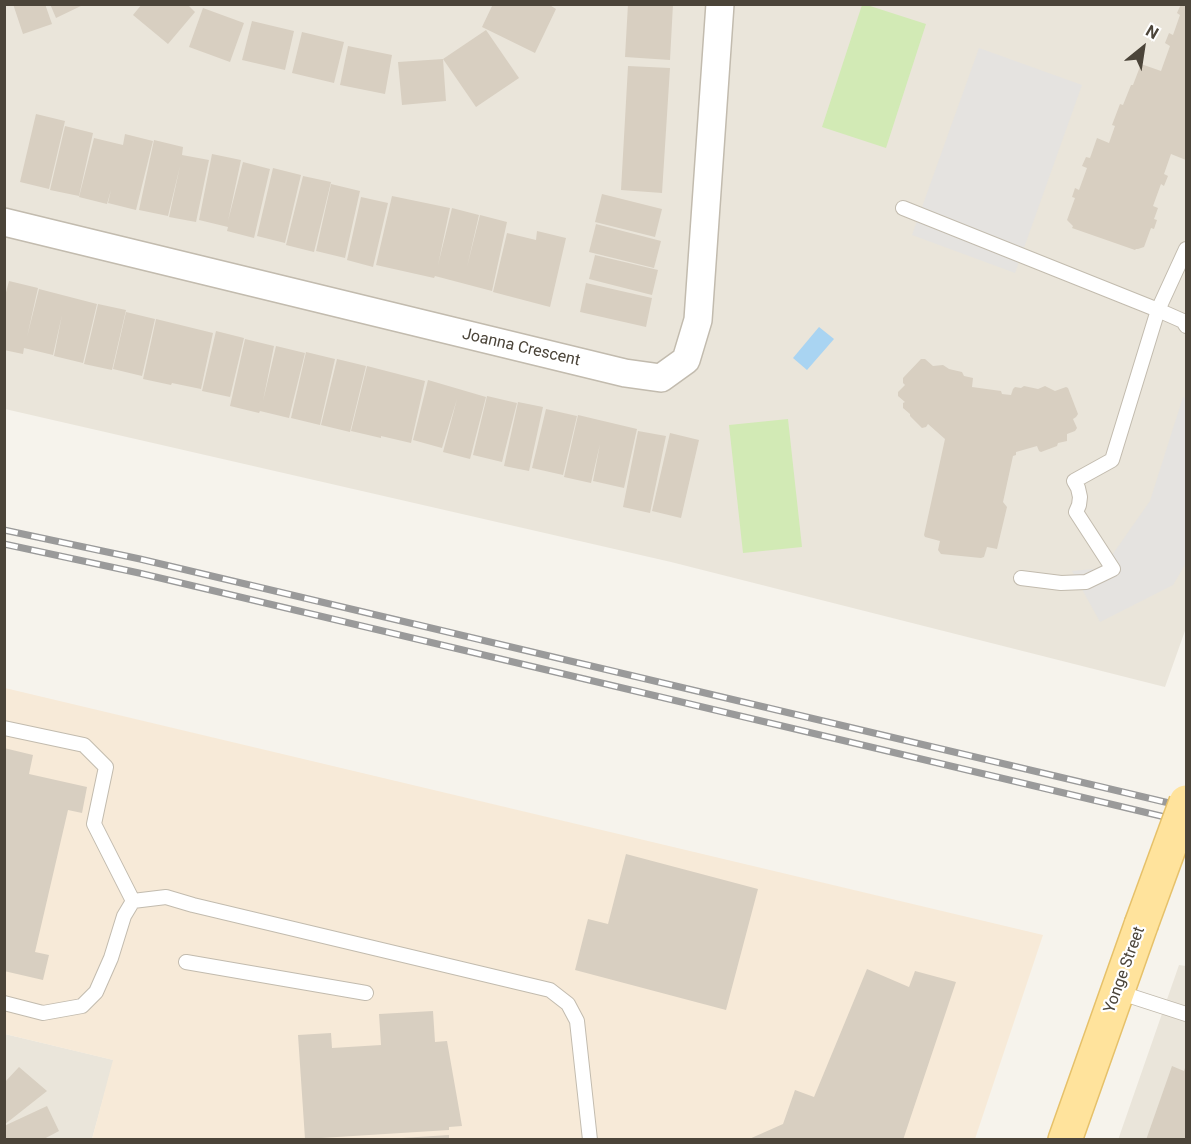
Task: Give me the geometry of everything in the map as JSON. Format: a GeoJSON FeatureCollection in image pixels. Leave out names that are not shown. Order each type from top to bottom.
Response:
{"type":"FeatureCollection","features":[{"type":"Feature","properties":{"kind":"main road","name":"Yonge Street"},"geometry":{"type":"LineString","coordinates":[[1065,1140],[1186,802]]}},
{"type":"Feature","properties":{"kind":"street","name":"Joanna Crescent"},"geometry":{"type":"LineString","coordinates":[[4,222],[557,357],[625,373],[661,378],[686,360],[698,320],[720,4]]}},
{"type":"Feature","properties":{"kind":"lane"},"geometry":{"type":"LineString","coordinates":[[903,208],[1185,322]]}},
{"type":"Feature","properties":{"kind":"lane"},"geometry":{"type":"LineString","coordinates":[[1021,578],[1061,583],[1086,582],[1113,569],[1076,512],[1080,496],[1074,481],[1112,460],[1158,310],[1186,249]]}},
{"type":"Feature","properties":{"kind":"lane"},"geometry":{"type":"LineString","coordinates":[[4,728],[84,745],[106,767],[94,824],[133,901]]}},
{"type":"Feature","properties":{"kind":"lane"},"geometry":{"type":"LineString","coordinates":[[133,901],[166,897],[550,990],[568,1004],[577,1021],[590,1140]]}},
{"type":"Feature","properties":{"kind":"lane"},"geometry":{"type":"LineString","coordinates":[[4,1003],[43,1013],[82,1006],[96,992],[111,958],[124,916],[133,901]]}},
{"type":"Feature","properties":{"kind":"lane"},"geometry":{"type":"LineString","coordinates":[[186,962],[366,993]]}},
{"type":"Feature","properties":{"kind":"lane"},"geometry":{"type":"LineString","coordinates":[[1118,992],[1186,1014]]}},
{"type":"Feature","properties":{"kind":"shaded area"},"geometry":{"type":"Polygon","coordinates":[[[5,5],[1186,5],[1186,628],[1165,687],[671,562],[5,409],[5,5]]]}},
{"type":"Feature","properties":{"kind":"shaded area"},"geometry":{"type":"Polygon","coordinates":[[[979,48],[1082,85],[1015,273],[912,235],[979,48]]]}},
{"type":"Feature","properties":{"kind":"shaded area"},"geometry":{"type":"Polygon","coordinates":[[[1183,397],[1186,398],[1186,563],[1173,585],[1100,622],[1072,571],[1103,568],[1150,501],[1183,397]]]}},
{"type":"Feature","properties":{"kind":"shaded area"},"geometry":{"type":"Polygon","coordinates":[[[5,688],[1043,935],[975,1139],[92,1139],[113,1060],[5,1034],[5,688]]]}},
{"type":"Feature","properties":{"kind":"shaded area"},"geometry":{"type":"Polygon","coordinates":[[[1179,965],[1186,966],[1186,1139],[1118,1140],[1179,965]]]}},
{"type":"Feature","properties":{"kind":"shaded area"},"geometry":{"type":"Polygon","coordinates":[[[5,1034],[114,1060],[92,1139],[5,1140],[5,1034]]]}},
{"type":"Feature","properties":{"kind":"green space"},"geometry":{"type":"Polygon","coordinates":[[[862,5],[926,24],[886,148],[822,127],[862,5]]]}},
{"type":"Feature","properties":{"kind":"green space"},"geometry":{"type":"Polygon","coordinates":[[[788,419],[802,547],[743,553],[729,425],[788,419]]]}},
{"type":"Feature","properties":{"kind":"water"},"geometry":{"type":"Polygon","coordinates":[[[819,327],[834,339],[807,370],[793,358],[819,327]]]}},
{"type":"Feature","properties":{"kind":"building"},"geometry":{"type":"Polygon","coordinates":[[[13,4],[45,4],[52,24],[23,34],[13,4]]]}},
{"type":"Feature","properties":{"kind":"building"},"geometry":{"type":"Polygon","coordinates":[[[50,4],[85,4],[56,18],[50,4]]]}},
{"type":"Feature","properties":{"kind":"building"},"geometry":{"type":"Polygon","coordinates":[[[142,4],[187,4],[195,12],[168,44],[133,15],[142,4]]]}},
{"type":"Feature","properties":{"kind":"building"},"geometry":{"type":"Polygon","coordinates":[[[493,4],[548,4],[556,9],[535,53],[482,27],[493,4]]]}},
{"type":"Feature","properties":{"kind":"building"},"geometry":{"type":"Polygon","coordinates":[[[628,4],[673,4],[670,60],[625,57],[628,4]]]}},
{"type":"Feature","properties":{"kind":"building"},"geometry":{"type":"Polygon","coordinates":[[[1181,4],[1186,4],[1186,160],[1171,154],[1164,174],[1168,176],[1164,186],[1161,184],[1153,206],[1158,208],[1154,219],[1157,220],[1154,229],[1151,228],[1144,247],[1135,250],[1072,228],[1073,226],[1067,220],[1075,198],[1072,197],[1075,188],[1079,190],[1087,168],[1082,166],[1086,157],[1090,158],[1097,138],[1109,143],[1115,126],[1112,125],[1120,104],[1123,105],[1141,64],[1161,71],[1170,46],[1165,43],[1169,33],[1173,35],[1181,4]]]}},
{"type":"Feature","properties":{"kind":"building"},"geometry":{"type":"Polygon","coordinates":[[[203,8],[244,23],[230,62],[189,47],[203,8]]]}},
{"type":"Feature","properties":{"kind":"building"},"geometry":{"type":"Polygon","coordinates":[[[252,21],[294,31],[285,70],[242,60],[252,21]]]}},
{"type":"Feature","properties":{"kind":"building"},"geometry":{"type":"Polygon","coordinates":[[[486,30],[519,78],[476,107],[443,59],[486,30]]]}},
{"type":"Feature","properties":{"kind":"building"},"geometry":{"type":"Polygon","coordinates":[[[302,32],[344,42],[334,83],[292,73],[302,32]]]}},
{"type":"Feature","properties":{"kind":"building"},"geometry":{"type":"Polygon","coordinates":[[[348,46],[392,55],[385,94],[340,85],[348,46]]]}},
{"type":"Feature","properties":{"kind":"building"},"geometry":{"type":"Polygon","coordinates":[[[443,59],[446,101],[402,105],[398,62],[443,59]]]}},
{"type":"Feature","properties":{"kind":"building"},"geometry":{"type":"Polygon","coordinates":[[[628,66],[670,68],[662,193],[621,190],[628,66]]]}},
{"type":"Feature","properties":{"kind":"building"},"geometry":{"type":"Polygon","coordinates":[[[36,114],[65,121],[49,189],[20,182],[36,114]]]}},
{"type":"Feature","properties":{"kind":"building"},"geometry":{"type":"Polygon","coordinates":[[[65,126],[93,133],[79,196],[50,190],[65,126]]]}},
{"type":"Feature","properties":{"kind":"building"},"geometry":{"type":"Polygon","coordinates":[[[125,134],[153,141],[136,210],[108,203],[111,190],[107,204],[79,197],[94,138],[123,145],[125,134]]]}},
{"type":"Feature","properties":{"kind":"building"},"geometry":{"type":"Polygon","coordinates":[[[154,140],[183,147],[182,155],[209,160],[196,222],[169,217],[180,166],[168,216],[139,210],[154,140]]]}},
{"type":"Feature","properties":{"kind":"building"},"geometry":{"type":"Polygon","coordinates":[[[212,154],[241,160],[228,221],[243,162],[270,169],[254,238],[227,231],[228,227],[199,220],[212,154]]]}},
{"type":"Feature","properties":{"kind":"building"},"geometry":{"type":"Polygon","coordinates":[[[273,168],[301,175],[285,243],[257,236],[273,168]]]}},
{"type":"Feature","properties":{"kind":"building"},"geometry":{"type":"Polygon","coordinates":[[[303,176],[331,182],[314,252],[286,245],[303,176]]]}},
{"type":"Feature","properties":{"kind":"building"},"geometry":{"type":"Polygon","coordinates":[[[331,184],[360,191],[345,258],[316,251],[331,184]]]}},
{"type":"Feature","properties":{"kind":"building"},"geometry":{"type":"Polygon","coordinates":[[[602,194],[662,209],[655,237],[595,222],[602,194]]]}},
{"type":"Feature","properties":{"kind":"building"},"geometry":{"type":"Polygon","coordinates":[[[392,196],[450,208],[438,265],[452,208],[479,215],[467,267],[480,215],[507,222],[492,291],[435,276],[434,278],[376,265],[392,196]]]}},
{"type":"Feature","properties":{"kind":"building"},"geometry":{"type":"Polygon","coordinates":[[[361,197],[388,203],[373,267],[347,260],[361,197]]]}},
{"type":"Feature","properties":{"kind":"building"},"geometry":{"type":"Polygon","coordinates":[[[596,224],[661,241],[654,268],[589,252],[596,224]]]}},
{"type":"Feature","properties":{"kind":"building"},"geometry":{"type":"Polygon","coordinates":[[[537,231],[566,238],[550,307],[493,292],[507,233],[536,240],[537,231]]]}},
{"type":"Feature","properties":{"kind":"building"},"geometry":{"type":"Polygon","coordinates":[[[595,255],[658,270],[652,295],[589,279],[595,255]]]}},
{"type":"Feature","properties":{"kind":"building"},"geometry":{"type":"Polygon","coordinates":[[[9,281],[38,288],[27,337],[39,289],[97,304],[83,363],[54,356],[62,315],[53,355],[24,348],[23,354],[4,350],[4,300],[9,281]]]}},
{"type":"Feature","properties":{"kind":"building"},"geometry":{"type":"Polygon","coordinates":[[[586,283],[652,298],[646,327],[580,312],[586,283]]]}},
{"type":"Feature","properties":{"kind":"building"},"geometry":{"type":"Polygon","coordinates":[[[98,304],[126,310],[112,370],[84,364],[98,304]]]}},
{"type":"Feature","properties":{"kind":"building"},"geometry":{"type":"Polygon","coordinates":[[[126,312],[155,319],[142,376],[113,369],[126,312]]]}},
{"type":"Feature","properties":{"kind":"building"},"geometry":{"type":"Polygon","coordinates":[[[156,319],[213,333],[201,389],[143,379],[156,319]]]}},
{"type":"Feature","properties":{"kind":"building"},"geometry":{"type":"Polygon","coordinates":[[[216,331],[244,338],[230,397],[202,391],[216,331]]]}},
{"type":"Feature","properties":{"kind":"building"},"geometry":{"type":"Polygon","coordinates":[[[245,339],[274,346],[263,401],[276,346],[305,353],[289,418],[230,406],[245,339]]]}},
{"type":"Feature","properties":{"kind":"building"},"geometry":{"type":"Polygon","coordinates":[[[306,352],[335,359],[320,425],[291,418],[306,352]]]}},
{"type":"Feature","properties":{"kind":"building"},"geometry":{"type":"Polygon","coordinates":[[[337,359],[366,366],[350,432],[321,425],[337,359]]]}},
{"type":"Feature","properties":{"kind":"building"},"geometry":{"type":"Polygon","coordinates":[[[921,359],[925,359],[933,366],[943,365],[973,378],[972,387],[1001,391],[1002,394],[1011,395],[1015,387],[1024,386],[1038,389],[1045,386],[1055,391],[1066,387],[1078,414],[1073,419],[1077,428],[1067,434],[1067,441],[1041,452],[1037,446],[1016,452],[1013,456],[1003,502],[1007,507],[997,549],[987,547],[984,557],[981,558],[941,554],[938,550],[940,541],[924,535],[945,439],[928,424],[922,428],[903,408],[905,402],[898,396],[898,392],[905,385],[903,378],[921,359]]]}},
{"type":"Feature","properties":{"kind":"building"},"geometry":{"type":"Polygon","coordinates":[[[367,366],[425,381],[411,443],[351,431],[367,366]]]}},
{"type":"Feature","properties":{"kind":"building"},"geometry":{"type":"Polygon","coordinates":[[[428,380],[486,397],[470,459],[443,452],[457,399],[442,448],[413,440],[428,380]]]}},
{"type":"Feature","properties":{"kind":"building"},"geometry":{"type":"Polygon","coordinates":[[[487,396],[517,403],[502,462],[473,455],[487,396]]]}},
{"type":"Feature","properties":{"kind":"building"},"geometry":{"type":"Polygon","coordinates":[[[518,402],[543,407],[529,471],[504,466],[518,402]]]}},
{"type":"Feature","properties":{"kind":"building"},"geometry":{"type":"Polygon","coordinates":[[[546,409],[577,416],[563,475],[532,468],[546,409]]]}},
{"type":"Feature","properties":{"kind":"building"},"geometry":{"type":"Polygon","coordinates":[[[578,415],[637,429],[624,488],[593,481],[600,444],[591,483],[564,477],[578,415]]]}},
{"type":"Feature","properties":{"kind":"building"},"geometry":{"type":"Polygon","coordinates":[[[638,431],[666,436],[650,513],[623,507],[638,431]]]}},
{"type":"Feature","properties":{"kind":"building"},"geometry":{"type":"Polygon","coordinates":[[[670,433],[699,440],[681,518],[652,511],[670,433]]]}},
{"type":"Feature","properties":{"kind":"building"},"geometry":{"type":"Polygon","coordinates":[[[4,748],[33,755],[29,774],[87,787],[82,813],[68,810],[35,952],[49,955],[43,980],[4,971],[4,748]]]}},
{"type":"Feature","properties":{"kind":"building"},"geometry":{"type":"Polygon","coordinates":[[[626,854],[758,889],[726,1010],[575,970],[588,919],[608,924],[626,854]]]}},
{"type":"Feature","properties":{"kind":"building"},"geometry":{"type":"Polygon","coordinates":[[[867,969],[909,987],[915,971],[956,982],[903,1140],[747,1140],[783,1124],[795,1090],[814,1097],[867,969]]]}},
{"type":"Feature","properties":{"kind":"building"},"geometry":{"type":"Polygon","coordinates":[[[433,1011],[435,1042],[447,1041],[462,1126],[449,1127],[449,1130],[305,1139],[298,1035],[331,1033],[332,1048],[381,1045],[379,1014],[433,1011]]]}},
{"type":"Feature","properties":{"kind":"building"},"geometry":{"type":"Polygon","coordinates":[[[1186,1065],[1186,1140],[1146,1140],[1172,1066],[1184,1071],[1186,1065]]]}},
{"type":"Feature","properties":{"kind":"building"},"geometry":{"type":"Polygon","coordinates":[[[19,1067],[47,1091],[4,1125],[4,1083],[19,1067]]]}},
{"type":"Feature","properties":{"kind":"building"},"geometry":{"type":"Polygon","coordinates":[[[47,1106],[59,1131],[42,1140],[4,1140],[4,1126],[47,1106]]]}},
{"type":"Feature","properties":{"kind":"building"},"geometry":{"type":"Polygon","coordinates":[[[449,1135],[449,1140],[402,1140],[402,1138],[449,1135]]]}},
{"type":"Feature","properties":{"kind":"railway"},"geometry":{"type":"LineString","coordinates":[[4,530],[140,559],[1186,807]]}},
{"type":"Feature","properties":{"kind":"railway"},"geometry":{"type":"LineString","coordinates":[[4,544],[139,573],[1186,822]]}}]}
